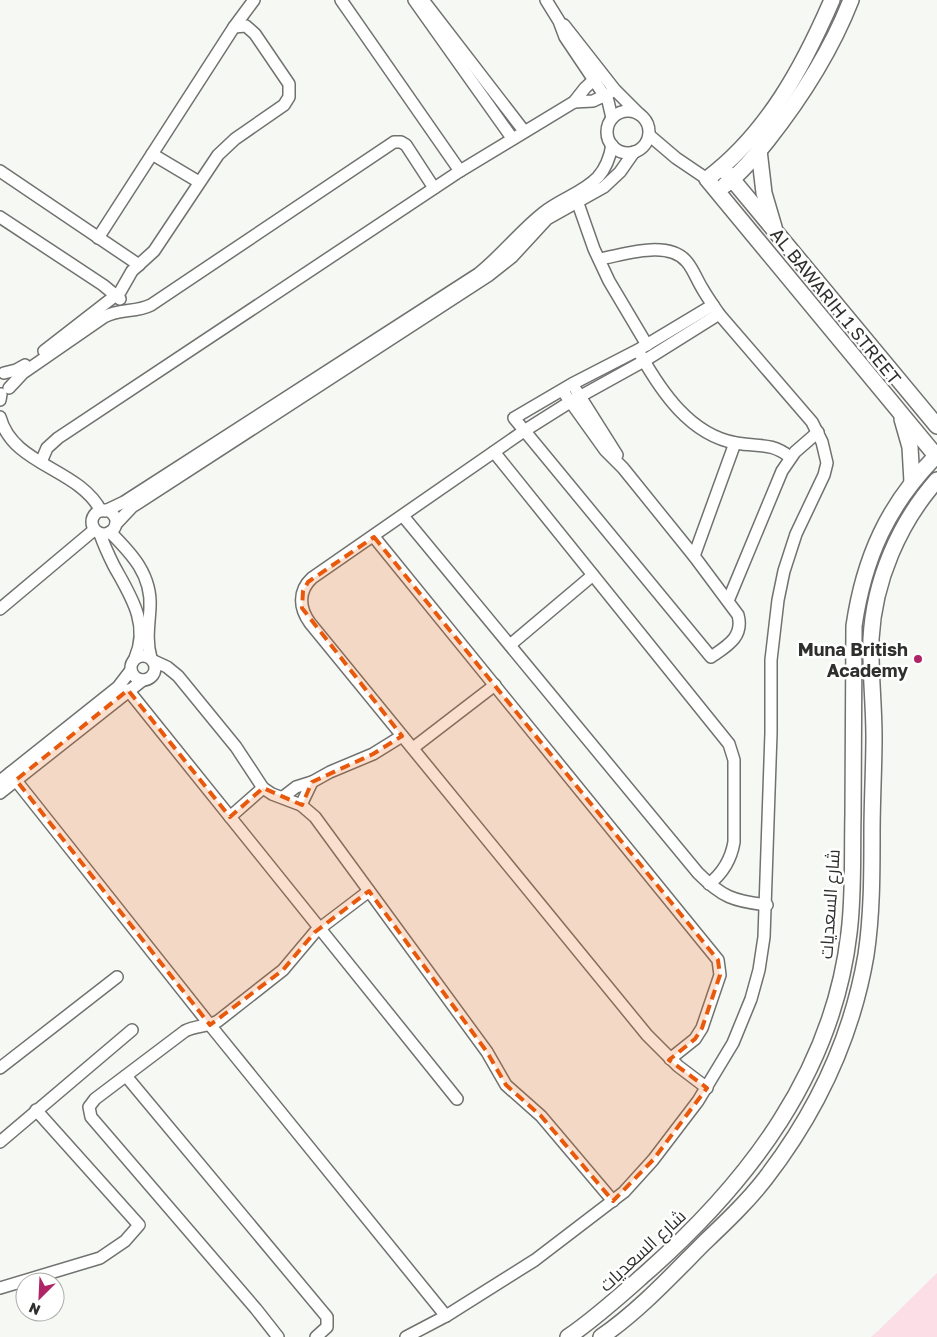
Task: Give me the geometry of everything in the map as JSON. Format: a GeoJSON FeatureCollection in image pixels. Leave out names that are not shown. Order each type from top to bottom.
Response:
{"type":"FeatureCollection","features":[{"type":"Feature","properties":{"kind":"street"},"geometry":{"type":"LineString","coordinates":[[98,238],[234,27],[254,0]]}},
{"type":"Feature","properties":{"kind":"street"},"geometry":{"type":"LineString","coordinates":[[341,0],[460,171]]}},
{"type":"Feature","properties":{"kind":"street"},"geometry":{"type":"LineString","coordinates":[[414,0],[432,17]]}},
{"type":"Feature","properties":{"kind":"street"},"geometry":{"type":"LineString","coordinates":[[423,0],[432,17],[471,70],[524,131]]}},
{"type":"Feature","properties":{"kind":"street"},"geometry":{"type":"LineString","coordinates":[[546,0],[559,21],[570,32],[597,76],[610,93],[640,114],[647,123],[649,134],[644,145],[634,152],[628,162],[612,179],[599,190],[576,197]]}},
{"type":"Feature","properties":{"kind":"street"},"geometry":{"type":"LineString","coordinates":[[649,134],[676,158],[707,178],[722,167],[760,128],[777,105],[805,58],[832,0]]}},
{"type":"Feature","properties":{"kind":"street"},"geometry":{"type":"LineString","coordinates":[[717,191],[732,180],[781,123],[814,74],[844,20],[851,0]]}},
{"type":"Feature","properties":{"kind":"street"},"geometry":{"type":"LineString","coordinates":[[1,372],[22,367],[116,296],[123,288],[132,271],[154,251],[199,182],[226,147],[284,105],[289,97],[289,84],[253,30],[242,26],[234,27]]}},
{"type":"Feature","properties":{"kind":"street"},"geometry":{"type":"LineString","coordinates":[[471,70],[512,138]]}},
{"type":"Feature","properties":{"kind":"street"},"geometry":{"type":"LineString","coordinates":[[41,462],[47,448],[58,438],[460,171],[574,102],[597,76]]}},
{"type":"Feature","properties":{"kind":"street"},"geometry":{"type":"LineString","coordinates":[[574,102],[586,102],[610,93]]}},
{"type":"Feature","properties":{"kind":"street"},"geometry":{"type":"LineString","coordinates":[[610,93],[612,118]]}},
{"type":"Feature","properties":{"kind":"street"},"geometry":{"type":"LineString","coordinates":[[634,152],[622,152],[612,145],[607,135],[607,129],[612,118],[617,114],[628,111],[640,114]]}},
{"type":"Feature","properties":{"kind":"street"},"geometry":{"type":"LineString","coordinates":[[2,394],[23,373],[104,317],[116,312],[151,306],[394,142],[406,145],[434,188]]}},
{"type":"Feature","properties":{"kind":"street"},"geometry":{"type":"LineString","coordinates":[[52,745],[128,690],[154,674],[156,670],[148,635],[150,596],[146,579],[134,557],[92,520],[96,514],[124,502],[504,265],[548,219],[576,197],[601,173],[608,160],[612,145]]}},
{"type":"Feature","properties":{"kind":"street"},"geometry":{"type":"LineString","coordinates":[[759,150],[764,193],[776,233]]}},
{"type":"Feature","properties":{"kind":"street"},"geometry":{"type":"LineString","coordinates":[[152,154],[199,182]]}},
{"type":"Feature","properties":{"kind":"street","name":"AL BAWARIH 1 STREET"},"geometry":{"type":"LineString","coordinates":[[722,167],[937,426]]}},
{"type":"Feature","properties":{"kind":"street"},"geometry":{"type":"LineString","coordinates":[[0,172],[139,265]]}},
{"type":"Feature","properties":{"kind":"street","name":"AL BAWARIH 1 STREET"},"geometry":{"type":"LineString","coordinates":[[707,178],[937,458]]}},
{"type":"Feature","properties":{"kind":"street"},"geometry":{"type":"LineString","coordinates":[[576,197],[599,259],[642,348],[644,361],[667,396],[686,416],[716,438],[735,443],[768,446],[780,450],[790,458]]}},
{"type":"Feature","properties":{"kind":"street"},"geometry":{"type":"LineString","coordinates":[[0,217],[96,280],[130,310]]}},
{"type":"Feature","properties":{"kind":"street"},"geometry":{"type":"LineString","coordinates":[[406,1337],[446,1316],[535,1260],[613,1201],[634,1182],[653,1160],[707,1088],[733,1043],[751,999],[762,953],[767,905],[771,660],[779,593],[790,552],[802,520],[826,469],[827,457],[818,432],[716,309],[688,262],[672,252],[652,250],[599,259]]}},
{"type":"Feature","properties":{"kind":"street"},"geometry":{"type":"LineString","coordinates":[[567,387],[616,451],[623,468],[694,556],[728,601],[739,619],[738,634],[731,643],[711,657],[514,418],[567,387],[716,309]]}},
{"type":"Feature","properties":{"kind":"street"},"geometry":{"type":"LineString","coordinates":[[707,1088],[670,1059],[647,1035],[310,623],[302,608],[303,591],[308,582],[524,431],[575,399],[644,361],[716,309]]}},
{"type":"Feature","properties":{"kind":"street"},"geometry":{"type":"LineString","coordinates":[[1,372],[10,381],[2,394]]}},
{"type":"Feature","properties":{"kind":"street"},"geometry":{"type":"LineString","coordinates":[[0,608],[105,530],[132,507],[299,394]]}},
{"type":"Feature","properties":{"kind":"street"},"geometry":{"type":"LineString","coordinates":[[918,403],[937,415]]}},
{"type":"Feature","properties":{"kind":"street"},"geometry":{"type":"LineString","coordinates":[[900,413],[910,447],[912,482]]}},
{"type":"Feature","properties":{"kind":"street"},"geometry":{"type":"LineString","coordinates":[[0,417],[9,437],[29,455]]}},
{"type":"Feature","properties":{"kind":"street"},"geometry":{"type":"LineString","coordinates":[[728,601],[782,471],[790,458],[818,432]]}},
{"type":"Feature","properties":{"kind":"street"},"geometry":{"type":"LineString","coordinates":[[0,440],[29,455],[83,488],[103,511],[112,514],[105,530],[114,566],[132,596],[138,616],[140,642],[135,658],[132,661],[131,670],[118,687],[13,777],[0,793]]}},
{"type":"Feature","properties":{"kind":"street"},"geometry":{"type":"LineString","coordinates":[[694,556],[735,443]]}},
{"type":"Feature","properties":{"kind":"street"},"geometry":{"type":"LineString","coordinates":[[494,452],[723,734],[732,749],[734,760],[733,850],[721,873],[709,884]]}},
{"type":"Feature","properties":{"kind":"street"},"geometry":{"type":"LineString","coordinates":[[903,526],[904,514],[909,502],[937,458]]}},
{"type":"Feature","properties":{"kind":"street","name":"شارع السعديات"},"geometry":{"type":"LineString","coordinates":[[568,1337],[585,1325],[672,1250],[710,1212],[739,1179],[792,1102],[819,1049],[839,991],[849,933],[852,871],[854,626],[857,602],[873,549],[885,523],[912,482],[937,458]]}},
{"type":"Feature","properties":{"kind":"street"},"geometry":{"type":"LineString","coordinates":[[601,1337],[644,1301],[735,1214],[764,1180],[790,1144],[820,1094],[848,1028],[866,954],[872,896],[874,735],[871,656],[873,619],[884,574],[903,526],[937,480]]}},
{"type":"Feature","properties":{"kind":"street"},"geometry":{"type":"LineString","coordinates":[[403,516],[698,873],[722,894],[738,901],[767,905]]}},
{"type":"Feature","properties":{"kind":"street"},"geometry":{"type":"LineString","coordinates":[[374,537],[718,960],[720,975],[702,1028],[691,1044],[670,1059]]}},
{"type":"Feature","properties":{"kind":"street"},"geometry":{"type":"LineString","coordinates":[[510,645],[593,575]]}},
{"type":"Feature","properties":{"kind":"street"},"geometry":{"type":"LineString","coordinates":[[135,658],[143,655],[167,667],[178,676],[236,747],[263,788],[272,794],[283,797],[309,810],[487,1052],[506,1085],[541,1116],[613,1201]]}},
{"type":"Feature","properties":{"kind":"street"},"geometry":{"type":"LineString","coordinates":[[131,670],[135,677],[143,680]]}},
{"type":"Feature","properties":{"kind":"street"},"geometry":{"type":"LineString","coordinates":[[413,748],[495,685]]}},
{"type":"Feature","properties":{"kind":"street"},"geometry":{"type":"LineString","coordinates":[[128,690],[457,1099]]}},
{"type":"Feature","properties":{"kind":"street"},"geometry":{"type":"LineString","coordinates":[[283,797],[296,787],[312,782],[330,772],[374,754],[402,736]]}},
{"type":"Feature","properties":{"kind":"street"},"geometry":{"type":"LineString","coordinates":[[0,781],[13,777]]}},
{"type":"Feature","properties":{"kind":"street"},"geometry":{"type":"LineString","coordinates":[[13,777],[210,1025],[446,1316]]}},
{"type":"Feature","properties":{"kind":"street"},"geometry":{"type":"LineString","coordinates":[[301,805],[312,782]]}},
{"type":"Feature","properties":{"kind":"street"},"geometry":{"type":"LineString","coordinates":[[230,816],[263,788]]}},
{"type":"Feature","properties":{"kind":"street"},"geometry":{"type":"LineString","coordinates":[[278,1337],[90,1117],[89,1107],[92,1102],[185,1031],[195,1026],[210,1025],[218,1021],[283,970],[306,940],[319,928],[369,891]]}},
{"type":"Feature","properties":{"kind":"street"},"geometry":{"type":"LineString","coordinates":[[0,1068],[117,977]]}},
{"type":"Feature","properties":{"kind":"street"},"geometry":{"type":"LineString","coordinates":[[0,1140],[132,1030]]}},
{"type":"Feature","properties":{"kind":"street"},"geometry":{"type":"LineString","coordinates":[[126,1076],[326,1317],[327,1328],[316,1337]]}},
{"type":"Feature","properties":{"kind":"street"},"geometry":{"type":"LineString","coordinates":[[0,1288],[100,1258],[125,1241],[139,1225],[36,1110]]}},
{"type":"Feature","properties":{"kind":"highlighted area"},"geometry":{"type":"Polygon","coordinates":[[[374,537],[718,960],[720,975],[702,1028],[695,1039],[669,1060],[707,1088],[653,1160],[613,1201],[541,1116],[506,1085],[487,1052],[369,891],[315,932],[283,970],[210,1025],[16,780],[128,690],[230,817],[263,788],[302,805],[312,782],[373,754],[402,736],[302,608],[303,591],[308,582],[374,537]]]}},
{"type":"Feature","properties":{"kind":"shaded area"},"geometry":{"type":"Polygon","coordinates":[[[937,1273],[937,1337],[871,1337],[878,1331],[937,1273]]]}},
{"type":"Feature","properties":{"kind":"place","name":"Muna British Academy"},"geometry":{"type":"Point","coordinates":[918,659]}}]}
